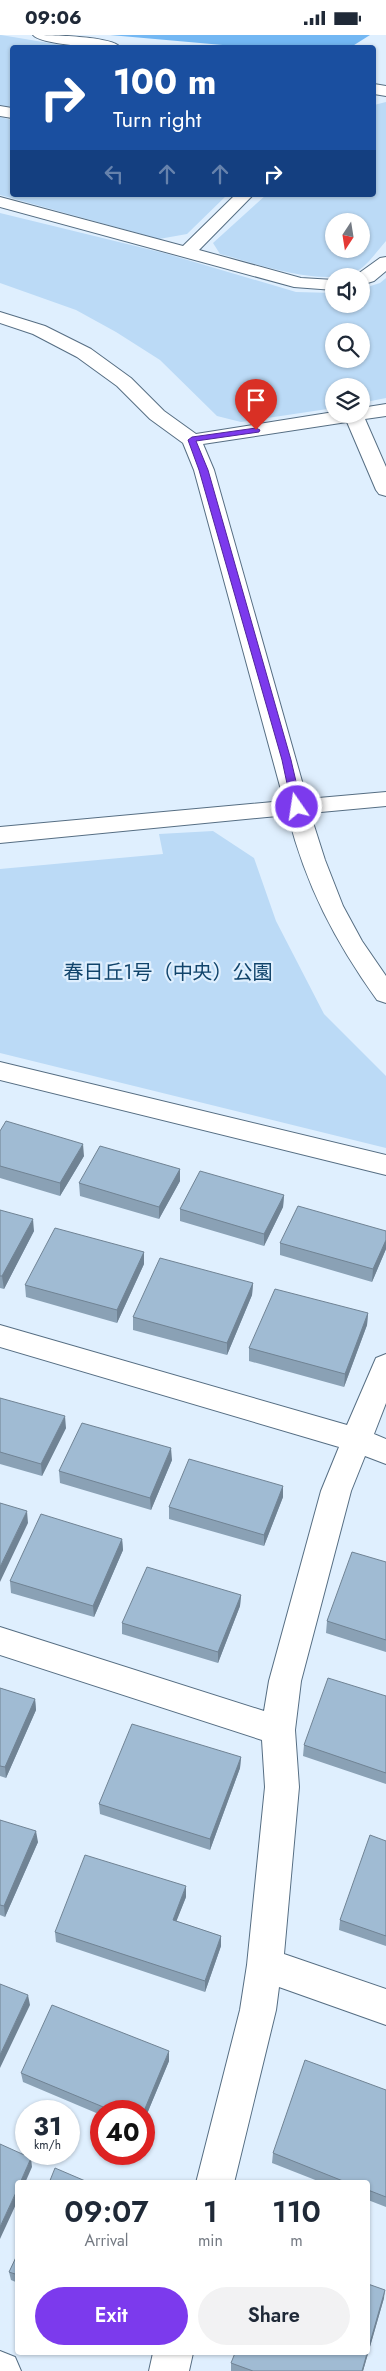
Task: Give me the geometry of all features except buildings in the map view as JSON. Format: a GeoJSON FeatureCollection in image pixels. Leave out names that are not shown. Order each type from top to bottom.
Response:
{"type":"FeatureCollection","features":[{"type":"Feature","properties":{"kind":"street"},"geometry":{"type":"LineString","coordinates":[[41,35],[100,45]]}},
{"type":"Feature","properties":{"kind":"street"},"geometry":{"type":"LineString","coordinates":[[187,252],[243,197]]}},
{"type":"Feature","properties":{"kind":"street"},"geometry":{"type":"LineString","coordinates":[[0,203],[300,283],[325,284]]}},
{"type":"Feature","properties":{"kind":"street"},"geometry":{"type":"LineString","coordinates":[[370,275],[386,262]]}},
{"type":"Feature","properties":{"kind":"street"},"geometry":{"type":"LineString","coordinates":[[0,317],[39,330],[84,353],[124,382],[157,415],[192,440],[209,489],[286,760],[297,807],[325,892],[356,951],[386,994]]}},
{"type":"Feature","properties":{"kind":"street"},"geometry":{"type":"LineString","coordinates":[[370,413],[386,410]]}},
{"type":"Feature","properties":{"kind":"street"},"geometry":{"type":"LineString","coordinates":[[192,440],[325,420]]}},
{"type":"Feature","properties":{"kind":"street"},"geometry":{"type":"LineString","coordinates":[[357,423],[386,490]]}},
{"type":"Feature","properties":{"kind":"street"},"geometry":{"type":"LineString","coordinates":[[0,835],[386,799]]}},
{"type":"Feature","properties":{"kind":"street"},"geometry":{"type":"LineString","coordinates":[[0,1071],[386,1165]]}},
{"type":"Feature","properties":{"kind":"street"},"geometry":{"type":"LineString","coordinates":[[0,1336],[357,1440],[386,1452]]}},
{"type":"Feature","properties":{"kind":"street"},"geometry":{"type":"LineString","coordinates":[[216,2180],[258,2009],[265,1965],[282,1787],[278,1730],[285,1681],[336,1491],[386,1366]]}},
{"type":"Feature","properties":{"kind":"street"},"geometry":{"type":"LineString","coordinates":[[0,1641],[278,1730]]}},
{"type":"Feature","properties":{"kind":"street"},"geometry":{"type":"LineString","coordinates":[[265,1965],[386,2007]]}},
{"type":"Feature","properties":{"kind":"street"},"geometry":{"type":"LineString","coordinates":[[169,2371],[173,2355]]}},
{"type":"Feature","properties":{"kind":"green space"},"geometry":{"type":"Polygon","coordinates":[[[0,35],[61,45],[10,45],[10,107],[0,105],[0,35]]]}},
{"type":"Feature","properties":{"kind":"green space"},"geometry":{"type":"Polygon","coordinates":[[[386,102],[386,241],[363,267],[325,268],[325,277],[313,276],[272,269],[220,254],[213,243],[264,197],[376,197],[376,104],[386,102]]]}},
{"type":"Feature","properties":{"kind":"green space"},"geometry":{"type":"Polygon","coordinates":[[[0,117],[10,120],[10,197],[225,197],[187,234],[159,239],[0,195],[0,117]]]}},
{"type":"Feature","properties":{"kind":"green space"},"geometry":{"type":"Polygon","coordinates":[[[0,213],[164,253],[296,292],[325,293],[325,313],[370,313],[370,286],[380,283],[386,278],[386,398],[370,401],[370,378],[325,378],[325,409],[241,422],[217,416],[160,360],[116,332],[76,310],[0,283],[0,213]]]}},
{"type":"Feature","properties":{"kind":"green space","name":"春日丘1号（中央）公園"},"geometry":{"type":"Polygon","coordinates":[[[213,831],[254,858],[276,921],[324,1014],[386,1076],[386,1148],[0,1053],[0,869],[163,854],[159,834],[213,831]]]}},
{"type":"Feature","properties":{"kind":"shaded area"},"geometry":{"type":"Polygon","coordinates":[[[110,35],[370,35],[354,45],[222,45],[110,35]]]}},
{"type":"Feature","properties":{"kind":"route"},"geometry":{"type":"LineString","coordinates":[[256,430],[192,440],[204,470],[286,760],[297,807]]}}]}
